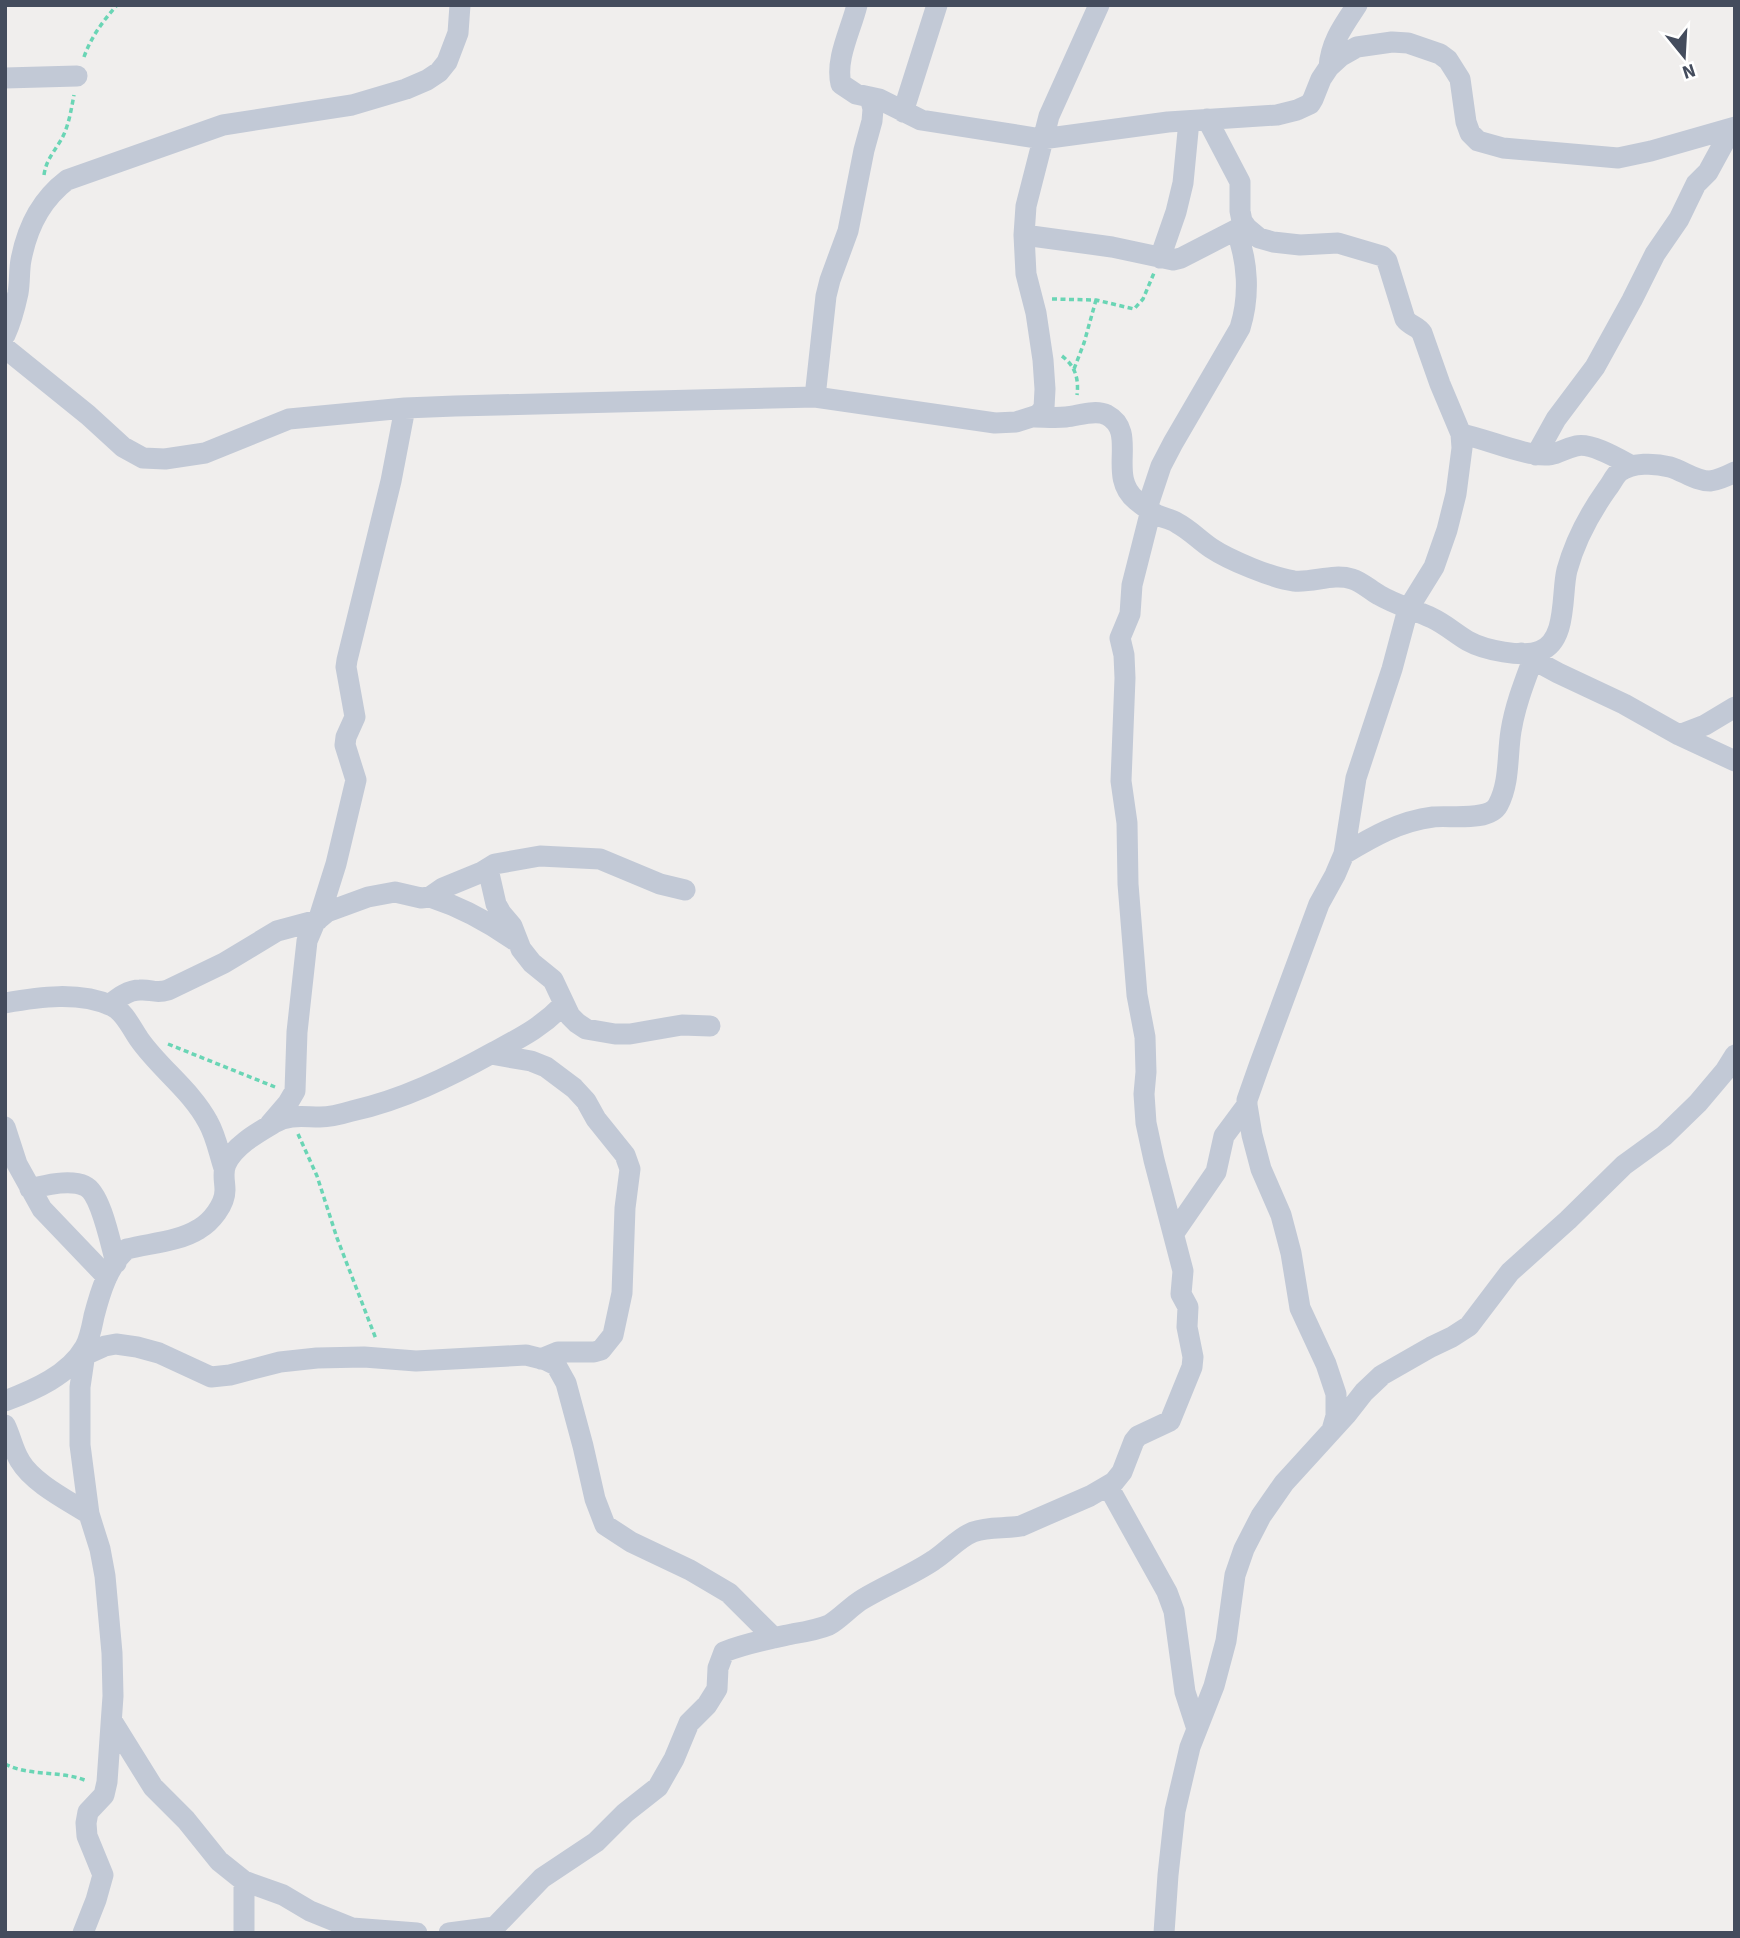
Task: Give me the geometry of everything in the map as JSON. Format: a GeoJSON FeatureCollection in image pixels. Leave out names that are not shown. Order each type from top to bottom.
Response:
{"type":"FeatureCollection","features":[{"type":"Feature","properties":{"kind":"street"},"geometry":{"type":"LineString","coordinates":[[5,335],[18,292],[21,259],[30,229],[52,191],[67,180],[223,125],[352,105],[427,80],[447,62],[458,33],[460,5]]}},
{"type":"Feature","properties":{"kind":"street"},"geometry":{"type":"LineString","coordinates":[[857,5],[845,45],[840,76],[841,84],[849,91],[880,99],[921,120],[1042,139],[1168,122],[1277,115],[1297,110],[1310,104],[1321,79],[1341,56],[1357,47],[1392,42],[1408,43],[1440,54],[1448,60],[1460,79],[1470,132],[1478,141],[1503,148],[1618,158],[1651,152],[1734,128]]}},
{"type":"Feature","properties":{"kind":"street"},"geometry":{"type":"LineString","coordinates":[[899,110],[937,5]]}},
{"type":"Feature","properties":{"kind":"street"},"geometry":{"type":"LineString","coordinates":[[1034,417],[1044,408],[1045,389],[1041,346],[1026,274],[1026,206],[1049,116],[1099,5]]}},
{"type":"Feature","properties":{"kind":"street"},"geometry":{"type":"LineString","coordinates":[[1329,67],[1335,38],[1357,5]]}},
{"type":"Feature","properties":{"kind":"street"},"geometry":{"type":"LineString","coordinates":[[5,78],[77,76]]}},
{"type":"Feature","properties":{"kind":"street"},"geometry":{"type":"LineString","coordinates":[[815,397],[826,296],[848,231],[872,121],[870,97]]}},
{"type":"Feature","properties":{"kind":"street"},"geometry":{"type":"LineString","coordinates":[[872,121],[881,114],[899,110]]}},
{"type":"Feature","properties":{"kind":"street"},"geometry":{"type":"LineString","coordinates":[[449,1933],[492,1930],[542,1878],[596,1842],[625,1813],[657,1787],[674,1759],[689,1723],[717,1689],[718,1668],[724,1652],[744,1644],[828,1625],[859,1601],[917,1572],[963,1537],[991,1528],[1021,1526],[1090,1496],[1108,1486],[1122,1472],[1138,1436],[1170,1421],[1192,1367],[1193,1357],[1186,1327],[1188,1307],[1181,1294],[1183,1271],[1146,1123],[1145,1037],[1137,995],[1128,884],[1127,823],[1121,781],[1125,678],[1120,638],[1130,614],[1132,585],[1161,466],[1240,328],[1245,310],[1246,272],[1240,227],[1240,181],[1198,120]]}},
{"type":"Feature","properties":{"kind":"street"},"geometry":{"type":"LineString","coordinates":[[1160,258],[1184,183],[1198,120]]}},
{"type":"Feature","properties":{"kind":"street"},"geometry":{"type":"LineString","coordinates":[[1536,455],[1556,419],[1595,367],[1655,254],[1679,219],[1696,184],[1708,172],[1734,128]]}},
{"type":"Feature","properties":{"kind":"street"},"geometry":{"type":"LineString","coordinates":[[1024,235],[1112,247],[1173,260],[1240,227]]}},
{"type":"Feature","properties":{"kind":"street"},"geometry":{"type":"LineString","coordinates":[[1240,227],[1259,238],[1273,242],[1300,245],[1338,243],[1382,256],[1387,261],[1405,319],[1422,333],[1461,434],[1458,481],[1447,530],[1434,566],[1408,609],[1388,682],[1356,778],[1344,853],[1319,904],[1247,1100],[1252,1135],[1261,1168],[1281,1215],[1291,1253],[1300,1308],[1326,1364],[1336,1394],[1336,1416],[1332,1430]]}},
{"type":"Feature","properties":{"kind":"street"},"geometry":{"type":"LineString","coordinates":[[5,348],[123,447],[143,458],[205,453],[289,418],[405,408],[815,397],[995,423],[1016,422],[1034,417],[1105,413],[1117,423],[1121,433],[1121,477],[1133,498],[1178,523],[1229,559],[1298,582],[1342,577],[1353,579],[1379,595],[1437,620],[1468,641],[1526,656],[1735,761]]}},
{"type":"Feature","properties":{"kind":"street"},"geometry":{"type":"LineString","coordinates":[[278,1122],[295,1091],[297,1032],[307,941],[318,919],[336,864],[356,780],[345,745],[355,717],[346,667],[391,481],[405,408]]}},
{"type":"Feature","properties":{"kind":"street"},"geometry":{"type":"LineString","coordinates":[[1461,434],[1536,455],[1554,455],[1573,447],[1584,446],[1632,466]]}},
{"type":"Feature","properties":{"kind":"street"},"geometry":{"type":"LineString","coordinates":[[1526,656],[1547,648],[1560,628],[1567,570],[1591,512],[1618,473],[1632,466],[1658,465],[1708,481],[1735,472]]}},
{"type":"Feature","properties":{"kind":"street"},"geometry":{"type":"LineString","coordinates":[[1344,853],[1391,828],[1410,822],[1433,817],[1483,815],[1494,810],[1507,774],[1511,730],[1526,656]]}},
{"type":"Feature","properties":{"kind":"street"},"geometry":{"type":"LineString","coordinates":[[1679,735],[1705,725],[1735,707]]}},
{"type":"Feature","properties":{"kind":"street"},"geometry":{"type":"LineString","coordinates":[[430,897],[443,888],[504,861],[540,856],[600,859],[660,884],[685,890]]}},
{"type":"Feature","properties":{"kind":"street"},"geometry":{"type":"LineString","coordinates":[[488,869],[501,914],[512,926],[527,958],[552,980],[576,1023],[586,1029],[603,1033],[630,1034],[682,1026],[710,1026]]}},
{"type":"Feature","properties":{"kind":"street"},"geometry":{"type":"LineString","coordinates":[[109,1005],[132,991],[141,989],[158,993],[168,990],[224,963],[277,931],[318,919],[341,906],[368,897],[395,892],[421,898],[430,897],[466,910],[492,924],[518,943]]}},
{"type":"Feature","properties":{"kind":"street"},"geometry":{"type":"LineString","coordinates":[[5,1003],[58,997],[80,998],[116,1008],[144,1046],[190,1095],[208,1121],[224,1168],[224,1198],[199,1229],[181,1237],[127,1249],[122,1254],[111,1270],[85,1350],[80,1387],[80,1445],[89,1514],[105,1576],[112,1653],[112,1721],[106,1789],[104,1795],[88,1812],[86,1823],[88,1836],[103,1875],[83,1933]]}},
{"type":"Feature","properties":{"kind":"street"},"geometry":{"type":"LineString","coordinates":[[224,1168],[234,1151],[278,1122],[295,1116],[327,1116],[365,1108],[437,1082],[548,1021],[564,1004]]}},
{"type":"Feature","properties":{"kind":"street"},"geometry":{"type":"LineString","coordinates":[[491,1054],[531,1061],[546,1067],[575,1088],[625,1155],[629,1169],[622,1293],[613,1335],[601,1350],[558,1352],[541,1359]]}},
{"type":"Feature","properties":{"kind":"street"},"geometry":{"type":"LineString","coordinates":[[1164,1933],[1175,1811],[1190,1747],[1214,1686],[1226,1641],[1235,1575],[1247,1542],[1261,1516],[1284,1483],[1364,1392],[1382,1375],[1469,1326],[1510,1272],[1624,1165],[1664,1136],[1699,1103],[1735,1055]]}},
{"type":"Feature","properties":{"kind":"street"},"geometry":{"type":"LineString","coordinates":[[1174,1233],[1216,1172],[1224,1136],[1247,1105]]}},
{"type":"Feature","properties":{"kind":"street"},"geometry":{"type":"LineString","coordinates":[[5,1127],[17,1164],[42,1209],[111,1270]]}},
{"type":"Feature","properties":{"kind":"street"},"geometry":{"type":"LineString","coordinates":[[30,1189],[62,1184],[86,1186],[96,1198],[111,1270]]}},
{"type":"Feature","properties":{"kind":"street"},"geometry":{"type":"LineString","coordinates":[[5,1401],[38,1387],[64,1370],[85,1350],[116,1344],[159,1353],[211,1377],[280,1362],[317,1358],[416,1361],[526,1355],[541,1359],[556,1366],[566,1383],[594,1499],[606,1525],[631,1542],[690,1570],[729,1593],[774,1638]]}},
{"type":"Feature","properties":{"kind":"street"},"geometry":{"type":"LineString","coordinates":[[5,1425],[19,1460],[26,1470],[89,1514]]}},
{"type":"Feature","properties":{"kind":"street"},"geometry":{"type":"LineString","coordinates":[[1108,1486],[1167,1592],[1174,1611],[1185,1692],[1197,1729]]}},
{"type":"Feature","properties":{"kind":"street"},"geometry":{"type":"LineString","coordinates":[[112,1721],[153,1787],[186,1820],[219,1861],[244,1881],[283,1895],[310,1910],[352,1927],[417,1933]]}},
{"type":"Feature","properties":{"kind":"street"},"geometry":{"type":"LineString","coordinates":[[244,1881],[244,1933]]}},
{"type":"Feature","properties":{"kind":"path"},"geometry":{"type":"LineString","coordinates":[[43,177],[48,157],[61,140],[70,117],[77,76],[88,46],[117,5]]}},
{"type":"Feature","properties":{"kind":"path"},"geometry":{"type":"LineString","coordinates":[[1033,302],[1078,298],[1115,303],[1130,310],[1137,307],[1143,299],[1160,258]]}},
{"type":"Feature","properties":{"kind":"path"},"geometry":{"type":"LineString","coordinates":[[1074,369],[1096,300]]}},
{"type":"Feature","properties":{"kind":"path"},"geometry":{"type":"LineString","coordinates":[[1041,346],[1058,354],[1074,369],[1078,391],[1068,416]]}},
{"type":"Feature","properties":{"kind":"path"},"geometry":{"type":"LineString","coordinates":[[135,1033],[222,1064],[292,1095]]}},
{"type":"Feature","properties":{"kind":"path"},"geometry":{"type":"LineString","coordinates":[[278,1122],[306,1149],[384,1358]]}},
{"type":"Feature","properties":{"kind":"path"},"geometry":{"type":"LineString","coordinates":[[5,1764],[33,1772],[78,1777],[106,1789]]}}]}
